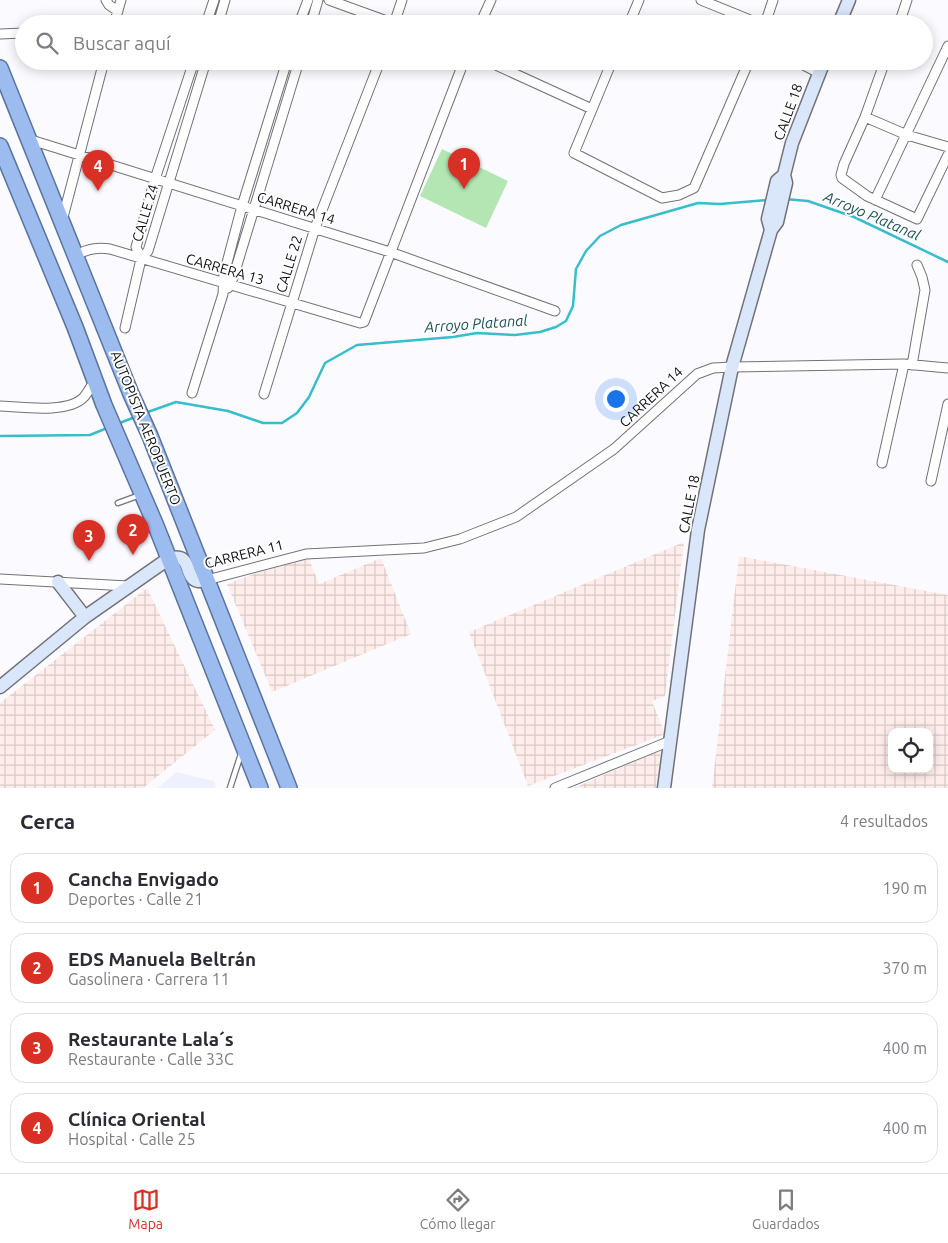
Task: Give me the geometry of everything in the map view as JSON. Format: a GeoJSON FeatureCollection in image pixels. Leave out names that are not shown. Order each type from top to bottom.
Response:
{"type":"FeatureCollection","features":[{"type":"Feature","properties":{"kind":"highway","name":"AUTOPISTA AEROPUERTO"},"geometry":{"type":"LineString","coordinates":[[0,68],[131,394],[150,436],[289,788]]}},
{"type":"Feature","properties":{"kind":"highway","name":"AUTOPISTA AEROPUERTO"},"geometry":{"type":"LineString","coordinates":[[0,146],[260,788]]}},
{"type":"Feature","properties":{"kind":"main road"},"geometry":{"type":"LineString","coordinates":[[843,15],[849,0]]}},
{"type":"Feature","properties":{"kind":"main road","name":"CALLE 18"},"geometry":{"type":"LineString","coordinates":[[664,788],[698,530],[732,367],[771,230],[777,222],[775,208],[792,143],[820,70]]}},
{"type":"Feature","properties":{"kind":"main road","name":"CARRERA 11"},"geometry":{"type":"LineString","coordinates":[[168,559],[181,558],[195,579],[199,581],[207,580]]}},
{"type":"Feature","properties":{"kind":"main road"},"geometry":{"type":"LineString","coordinates":[[0,687],[84,617],[168,559]]}},
{"type":"Feature","properties":{"kind":"main road"},"geometry":{"type":"LineString","coordinates":[[58,582],[84,617]]}},
{"type":"Feature","properties":{"kind":"street"},"geometry":{"type":"LineString","coordinates":[[106,0],[109,5],[118,11]]}},
{"type":"Feature","properties":{"kind":"street"},"geometry":{"type":"LineString","coordinates":[[117,15],[121,0]]}},
{"type":"Feature","properties":{"kind":"street"},"geometry":{"type":"LineString","coordinates":[[209,15],[214,0]]}},
{"type":"Feature","properties":{"kind":"street"},"geometry":{"type":"LineString","coordinates":[[221,15],[226,0]]}},
{"type":"Feature","properties":{"kind":"street"},"geometry":{"type":"LineString","coordinates":[[302,15],[308,0]]}},
{"type":"Feature","properties":{"kind":"street"},"geometry":{"type":"LineString","coordinates":[[314,15],[318,0]]}},
{"type":"Feature","properties":{"kind":"street"},"geometry":{"type":"LineString","coordinates":[[329,0],[370,15]]}},
{"type":"Feature","properties":{"kind":"street"},"geometry":{"type":"LineString","coordinates":[[398,15],[402,0]]}},
{"type":"Feature","properties":{"kind":"street"},"geometry":{"type":"LineString","coordinates":[[484,15],[490,0]]}},
{"type":"Feature","properties":{"kind":"street"},"geometry":{"type":"LineString","coordinates":[[633,15],[639,0]]}},
{"type":"Feature","properties":{"kind":"street"},"geometry":{"type":"LineString","coordinates":[[701,0],[738,15]]}},
{"type":"Feature","properties":{"kind":"street"},"geometry":{"type":"LineString","coordinates":[[768,15],[773,0]]}},
{"type":"Feature","properties":{"kind":"street"},"geometry":{"type":"LineString","coordinates":[[902,15],[907,0]]}},
{"type":"Feature","properties":{"kind":"street"},"geometry":{"type":"LineString","coordinates":[[0,34],[15,33]]}},
{"type":"Feature","properties":{"kind":"street"},"geometry":{"type":"LineString","coordinates":[[875,200],[948,46]]}},
{"type":"Feature","properties":{"kind":"street"},"geometry":{"type":"LineString","coordinates":[[62,222],[102,70]]}},
{"type":"Feature","properties":{"kind":"street","name":"CALLE 24"},"geometry":{"type":"LineString","coordinates":[[191,70],[155,178],[136,247],[141,258],[148,251],[203,70]]}},
{"type":"Feature","properties":{"kind":"street"},"geometry":{"type":"LineString","coordinates":[[226,284],[242,206],[284,70]]}},
{"type":"Feature","properties":{"kind":"street"},"geometry":{"type":"LineString","coordinates":[[192,393],[226,284],[254,209],[296,70]]}},
{"type":"Feature","properties":{"kind":"street","name":"CALLE 22"},"geometry":{"type":"LineString","coordinates":[[264,394],[314,228],[376,70]]}},
{"type":"Feature","properties":{"kind":"street"},"geometry":{"type":"LineString","coordinates":[[390,252],[461,70]]}},
{"type":"Feature","properties":{"kind":"street"},"geometry":{"type":"LineString","coordinates":[[508,70],[592,109]]}},
{"type":"Feature","properties":{"kind":"street"},"geometry":{"type":"LineString","coordinates":[[608,70],[574,154],[662,198],[679,195],[694,188],[745,70]]}},
{"type":"Feature","properties":{"kind":"street"},"geometry":{"type":"LineString","coordinates":[[813,70],[819,73]]}},
{"type":"Feature","properties":{"kind":"street"},"geometry":{"type":"LineString","coordinates":[[882,70],[865,117],[842,171],[842,178],[875,200],[917,219],[948,155]]}},
{"type":"Feature","properties":{"kind":"street"},"geometry":{"type":"LineString","coordinates":[[865,117],[907,135],[948,147]]}},
{"type":"Feature","properties":{"kind":"street","name":"CARRERA 14"},"geometry":{"type":"LineString","coordinates":[[28,139],[390,252],[555,311]]}},
{"type":"Feature","properties":{"kind":"street"},"geometry":{"type":"LineString","coordinates":[[49,189],[60,190],[70,186]]}},
{"type":"Feature","properties":{"kind":"street","name":"CARRERA 13"},"geometry":{"type":"LineString","coordinates":[[76,255],[86,250],[110,249],[360,322],[365,320],[390,252]]}},
{"type":"Feature","properties":{"kind":"street"},"geometry":{"type":"LineString","coordinates":[[125,328],[141,258]]}},
{"type":"Feature","properties":{"kind":"street"},"geometry":{"type":"LineString","coordinates":[[882,463],[925,290],[917,265]]}},
{"type":"Feature","properties":{"kind":"street","name":"CARRERA 14"},"geometry":{"type":"LineString","coordinates":[[460,540],[516,517],[574,478],[614,449],[697,374],[713,368],[908,364],[948,368]]}},
{"type":"Feature","properties":{"kind":"street"},"geometry":{"type":"LineString","coordinates":[[0,406],[57,408],[70,406],[83,398],[95,381]]}},
{"type":"Feature","properties":{"kind":"street"},"geometry":{"type":"LineString","coordinates":[[931,481],[948,404]]}},
{"type":"Feature","properties":{"kind":"street","name":"CARRERA 11"},"geometry":{"type":"LineString","coordinates":[[207,580],[306,554],[424,548],[460,540]]}},
{"type":"Feature","properties":{"kind":"street"},"geometry":{"type":"LineString","coordinates":[[0,579],[128,586]]}},
{"type":"Feature","properties":{"kind":"street"},"geometry":{"type":"LineString","coordinates":[[555,788],[670,741]]}},
{"type":"Feature","properties":{"kind":"lane"},"geometry":{"type":"LineString","coordinates":[[118,503],[142,494]]}},
{"type":"Feature","properties":{"kind":"lane"},"geometry":{"type":"LineString","coordinates":[[230,788],[243,746]]}},
{"type":"Feature","properties":{"kind":"shaded area"},"geometry":{"type":"Polygon","coordinates":[[[684,542],[665,696],[652,701],[665,734],[528,786],[469,632],[684,542]]]}},
{"type":"Feature","properties":{"kind":"shaded area"},"geometry":{"type":"Polygon","coordinates":[[[739,556],[948,595],[948,788],[712,788],[739,556]]]}},
{"type":"Feature","properties":{"kind":"shaded area"},"geometry":{"type":"Polygon","coordinates":[[[381,558],[411,634],[272,692],[227,584],[262,571],[309,559],[319,584],[381,558]]]}},
{"type":"Feature","properties":{"kind":"shaded area"},"geometry":{"type":"Polygon","coordinates":[[[147,588],[215,730],[143,788],[0,788],[0,703],[147,588]]]}},
{"type":"Feature","properties":{"kind":"shaded area"},"geometry":{"type":"Polygon","coordinates":[[[661,750],[656,788],[574,788],[661,750]]]}},
{"type":"Feature","properties":{"kind":"shaded area"},"geometry":{"type":"Polygon","coordinates":[[[176,772],[214,781],[216,788],[158,788],[176,772]]]}},
{"type":"Feature","properties":{"kind":"green space"},"geometry":{"type":"Polygon","coordinates":[[[442,149],[508,181],[486,228],[420,196],[442,149]]]}},
{"type":"Feature","properties":{"kind":"waterway","name":"Arroyo Platanal"},"geometry":{"type":"LineString","coordinates":[[785,199],[808,201],[854,217],[948,262]]}},
{"type":"Feature","properties":{"kind":"waterway","name":"Arroyo Platanal"},"geometry":{"type":"LineString","coordinates":[[145,413],[176,402],[228,411],[263,423],[282,423],[297,413],[309,397],[325,363],[357,345],[453,337],[477,333],[515,335],[540,332],[556,327],[566,321],[573,306],[576,269],[586,251],[600,236],[621,225],[698,203],[720,204],[768,200]]}},
{"type":"Feature","properties":{"kind":"waterway","name":"Arroyo Platanal"},"geometry":{"type":"LineString","coordinates":[[117,424],[135,417]]}},
{"type":"Feature","properties":{"kind":"waterway"},"geometry":{"type":"LineString","coordinates":[[0,436],[90,435],[107,428]]}},
{"type":"Feature","properties":{"kind":"place","name":"Cancha Envigado"},"geometry":{"type":"Point","coordinates":[464,189]}},
{"type":"Feature","properties":{"kind":"place","name":"Clínica Oriental"},"geometry":{"type":"Point","coordinates":[98,191]}},
{"type":"Feature","properties":{"kind":"place","name":"EDS Manuela Beltrán"},"geometry":{"type":"Point","coordinates":[133,555]}},
{"type":"Feature","properties":{"kind":"place","name":"Restaurante Lala´s"},"geometry":{"type":"Point","coordinates":[89,561]}}]}
